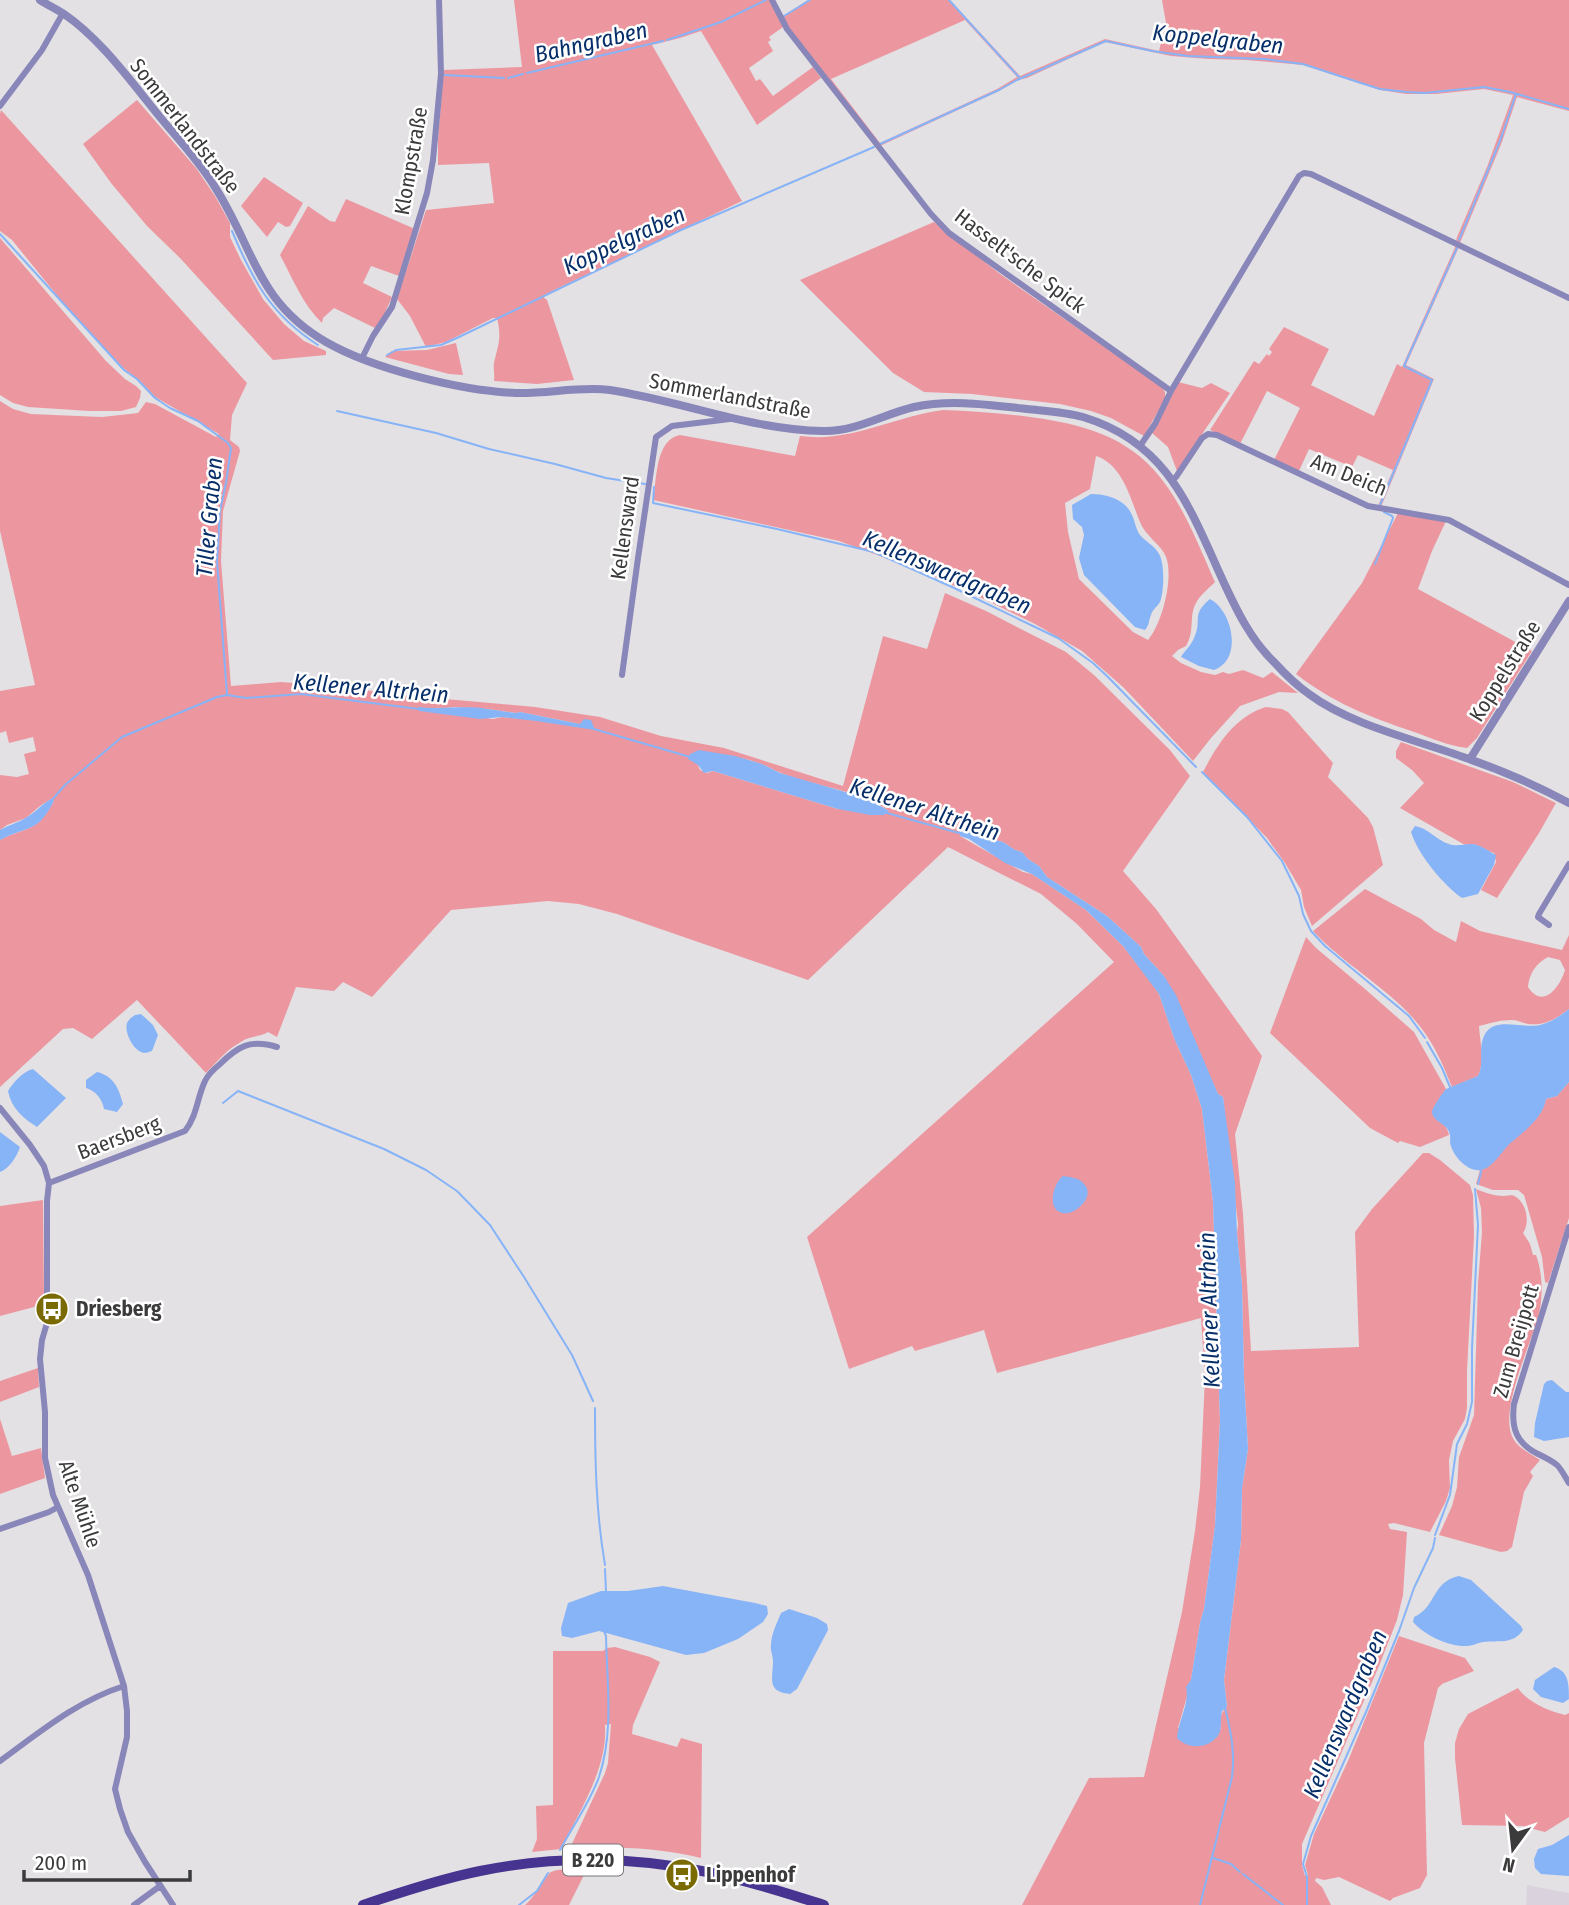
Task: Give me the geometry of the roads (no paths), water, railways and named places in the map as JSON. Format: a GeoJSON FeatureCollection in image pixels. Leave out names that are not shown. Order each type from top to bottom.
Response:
{"type":"FeatureCollection","features":[{"type":"Feature","properties":{"kind":"main road","name":"B 220"},"geometry":{"type":"LineString","coordinates":[[363,1905],[423,1885],[481,1871],[528,1863],[586,1860],[624,1861],[700,1873],[767,1887],[824,1905]]}},
{"type":"Feature","properties":{"kind":"street","name":"Sommerlandstraße"},"geometry":{"type":"LineString","coordinates":[[40,0],[63,13],[98,44],[212,181],[252,262],[278,303],[300,325],[328,343],[362,358],[465,387],[514,393],[605,389],[736,418],[828,432],[867,423],[899,411],[949,403],[994,405],[1079,416],[1107,426],[1140,446],[1172,479],[1186,502],[1247,628],[1270,659],[1310,695],[1365,723],[1470,759],[1518,778],[1569,803]]}},
{"type":"Feature","properties":{"kind":"street","name":"Klompstraße"},"geometry":{"type":"LineString","coordinates":[[362,358],[392,307],[427,193],[433,160],[441,74],[439,0]]}},
{"type":"Feature","properties":{"kind":"street","name":"Hasselt'sche Spick"},"geometry":{"type":"LineString","coordinates":[[772,0],[787,29],[930,214],[948,233],[1171,391]]}},
{"type":"Feature","properties":{"kind":"street"},"geometry":{"type":"LineString","coordinates":[[0,106],[42,50],[63,13]]}},
{"type":"Feature","properties":{"kind":"street"},"geometry":{"type":"LineString","coordinates":[[1140,446],[1299,176],[1304,173],[1569,298]]}},
{"type":"Feature","properties":{"kind":"street","name":"Kellensward"},"geometry":{"type":"LineString","coordinates":[[622,675],[656,437],[671,426],[736,418]]}},
{"type":"Feature","properties":{"kind":"street","name":"Am Deich"},"geometry":{"type":"LineString","coordinates":[[1172,479],[1202,438],[1208,434],[1217,435],[1368,506],[1449,520],[1569,585]]}},
{"type":"Feature","properties":{"kind":"street","name":"Koppelstraße"},"geometry":{"type":"LineString","coordinates":[[1470,759],[1569,601]]}},
{"type":"Feature","properties":{"kind":"street"},"geometry":{"type":"LineString","coordinates":[[1549,925],[1540,919],[1539,914],[1569,864]]}},
{"type":"Feature","properties":{"kind":"street","name":"Baersberg"},"geometry":{"type":"LineString","coordinates":[[49,1183],[185,1131],[192,1122],[205,1080],[232,1052],[244,1045],[256,1043],[277,1047]]}},
{"type":"Feature","properties":{"kind":"street","name":"Alte Mühle"},"geometry":{"type":"LineString","coordinates":[[0,1108],[44,1166],[49,1183],[49,1315],[40,1359],[45,1412],[45,1458],[58,1507],[88,1576],[124,1686],[127,1737],[115,1789],[128,1832],[173,1905]]}},
{"type":"Feature","properties":{"kind":"street","name":"Zum Breijpott"},"geometry":{"type":"LineString","coordinates":[[1569,1227],[1525,1368],[1513,1426],[1518,1440],[1526,1448],[1558,1466],[1569,1483]]}},
{"type":"Feature","properties":{"kind":"street"},"geometry":{"type":"LineString","coordinates":[[0,1529],[58,1507]]}},
{"type":"Feature","properties":{"kind":"street"},"geometry":{"type":"LineString","coordinates":[[0,1761],[75,1708],[107,1691],[124,1686]]}},
{"type":"Feature","properties":{"kind":"street"},"geometry":{"type":"LineString","coordinates":[[134,1905],[160,1886]]}},
{"type":"Feature","properties":{"kind":"water"},"geometry":{"type":"Polygon","coordinates":[[[1091,494],[1109,496],[1125,505],[1132,515],[1137,531],[1161,558],[1163,578],[1160,602],[1145,630],[1135,627],[1084,575],[1079,558],[1084,535],[1082,527],[1073,519],[1072,505],[1091,494]]]}},
{"type":"Feature","properties":{"kind":"water"},"geometry":{"type":"Polygon","coordinates":[[[1210,599],[1224,614],[1232,635],[1229,656],[1223,665],[1214,670],[1181,657],[1194,638],[1200,610],[1210,599]]]}},
{"type":"Feature","properties":{"kind":"water"},"geometry":{"type":"Polygon","coordinates":[[[418,707],[470,707],[520,712],[580,724],[584,719],[591,720],[595,730],[502,717],[480,719],[419,711],[418,707]]]}},
{"type":"Feature","properties":{"kind":"water"},"geometry":{"type":"Polygon","coordinates":[[[699,750],[762,764],[780,773],[866,798],[889,811],[884,815],[870,815],[838,809],[713,771],[704,773],[688,759],[690,754],[699,750]]]}},
{"type":"Feature","properties":{"kind":"water"},"geometry":{"type":"Polygon","coordinates":[[[51,799],[54,801],[48,812],[37,824],[0,840],[0,830],[24,819],[51,799]]]}},
{"type":"Feature","properties":{"kind":"water"},"geometry":{"type":"Polygon","coordinates":[[[1415,826],[1449,844],[1474,844],[1496,855],[1494,865],[1478,894],[1462,898],[1440,877],[1414,840],[1411,832],[1415,826]]]}},
{"type":"Feature","properties":{"kind":"water"},"geometry":{"type":"Polygon","coordinates":[[[959,830],[984,835],[1022,852],[1039,866],[1047,877],[1107,916],[1141,947],[1176,995],[1218,1094],[1223,1097],[1235,1183],[1248,1449],[1242,1488],[1241,1540],[1224,1680],[1227,1707],[1222,1711],[1219,1734],[1205,1745],[1187,1745],[1177,1738],[1204,1609],[1215,1526],[1220,1421],[1213,1202],[1202,1109],[1159,994],[1123,946],[1086,910],[1032,874],[1005,863],[960,836],[959,830]]]}},
{"type":"Feature","properties":{"kind":"water"},"geometry":{"type":"Polygon","coordinates":[[[1569,1009],[1569,1082],[1557,1096],[1546,1099],[1533,1123],[1490,1165],[1481,1170],[1466,1166],[1457,1158],[1452,1148],[1448,1129],[1433,1115],[1432,1110],[1438,1100],[1446,1089],[1478,1076],[1483,1039],[1489,1029],[1502,1024],[1540,1025],[1569,1009]]]}},
{"type":"Feature","properties":{"kind":"water"},"geometry":{"type":"Polygon","coordinates":[[[141,1014],[153,1025],[158,1035],[152,1051],[146,1053],[135,1047],[127,1031],[129,1020],[141,1014]]]}},
{"type":"Feature","properties":{"kind":"water"},"geometry":{"type":"Polygon","coordinates":[[[33,1069],[66,1098],[37,1127],[19,1112],[8,1091],[15,1081],[33,1069]]]}},
{"type":"Feature","properties":{"kind":"water"},"geometry":{"type":"Polygon","coordinates":[[[97,1072],[112,1080],[117,1088],[123,1104],[117,1112],[104,1109],[98,1096],[86,1088],[86,1080],[97,1072]]]}},
{"type":"Feature","properties":{"kind":"water"},"geometry":{"type":"Polygon","coordinates":[[[0,1132],[20,1147],[13,1161],[0,1172],[0,1132]]]}},
{"type":"Feature","properties":{"kind":"water"},"geometry":{"type":"Polygon","coordinates":[[[1063,1176],[1080,1180],[1088,1193],[1081,1206],[1068,1213],[1056,1210],[1053,1199],[1056,1186],[1063,1176]]]}},
{"type":"Feature","properties":{"kind":"water"},"geometry":{"type":"Polygon","coordinates":[[[1552,1380],[1569,1392],[1569,1437],[1544,1441],[1534,1437],[1535,1423],[1544,1384],[1552,1380]]]}},
{"type":"Feature","properties":{"kind":"water"},"geometry":{"type":"Polygon","coordinates":[[[1459,1576],[1471,1580],[1521,1626],[1523,1630],[1519,1635],[1505,1641],[1460,1646],[1437,1639],[1418,1627],[1413,1622],[1414,1617],[1427,1607],[1443,1584],[1459,1576]]]}},
{"type":"Feature","properties":{"kind":"water"},"geometry":{"type":"Polygon","coordinates":[[[663,1586],[767,1606],[768,1614],[763,1622],[738,1639],[704,1653],[686,1655],[599,1631],[572,1638],[562,1636],[561,1628],[568,1603],[601,1591],[628,1591],[663,1586]]]}},
{"type":"Feature","properties":{"kind":"water"},"geometry":{"type":"Polygon","coordinates":[[[789,1609],[817,1618],[827,1624],[828,1630],[797,1689],[790,1694],[777,1690],[772,1683],[771,1647],[781,1613],[789,1609]]]}},
{"type":"Feature","properties":{"kind":"water"},"geometry":{"type":"Polygon","coordinates":[[[1554,1667],[1563,1672],[1567,1679],[1569,1699],[1563,1703],[1541,1697],[1533,1689],[1535,1680],[1554,1667]]]}},
{"type":"Feature","properties":{"kind":"water"},"geometry":{"type":"Polygon","coordinates":[[[1569,1835],[1569,1876],[1541,1874],[1535,1868],[1534,1859],[1538,1849],[1552,1845],[1569,1835]]]}},
{"type":"Feature","properties":{"kind":"waterway","name":"Bahngraben"},"geometry":{"type":"LineString","coordinates":[[667,40],[721,22],[766,0]]}},
{"type":"Feature","properties":{"kind":"waterway"},"geometry":{"type":"LineString","coordinates":[[784,16],[810,0]]}},
{"type":"Feature","properties":{"kind":"waterway"},"geometry":{"type":"LineString","coordinates":[[949,0],[1019,77]]}},
{"type":"Feature","properties":{"kind":"waterway","name":"Bahngraben"},"geometry":{"type":"LineString","coordinates":[[527,73],[663,41]]}},
{"type":"Feature","properties":{"kind":"waterway","name":"Koppelgraben"},"geometry":{"type":"LineString","coordinates":[[880,144],[1106,41],[1188,56],[1264,59],[1303,64],[1380,89],[1424,93],[1484,87],[1569,109]]}},
{"type":"Feature","properties":{"kind":"waterway","name":"Bahngraben"},"geometry":{"type":"LineString","coordinates":[[508,78],[523,74]]}},
{"type":"Feature","properties":{"kind":"waterway","name":"Bahngraben"},"geometry":{"type":"LineString","coordinates":[[445,75],[504,78]]}},
{"type":"Feature","properties":{"kind":"waterway"},"geometry":{"type":"LineString","coordinates":[[1459,240],[1500,141],[1516,94]]}},
{"type":"Feature","properties":{"kind":"waterway","name":"Koppelgraben"},"geometry":{"type":"LineString","coordinates":[[387,355],[396,350],[441,345],[681,230],[874,147]]}},
{"type":"Feature","properties":{"kind":"waterway"},"geometry":{"type":"LineString","coordinates":[[232,231],[265,296],[288,322],[318,345]]}},
{"type":"Feature","properties":{"kind":"waterway","name":"Tiller Graben"},"geometry":{"type":"LineString","coordinates":[[0,234],[124,370],[155,398],[198,421],[231,448],[220,511],[217,561],[227,694]]}},
{"type":"Feature","properties":{"kind":"waterway"},"geometry":{"type":"LineString","coordinates":[[1380,505],[1432,380],[1404,366],[1457,248]]}},
{"type":"Feature","properties":{"kind":"waterway","name":"Kellenswardgraben"},"geometry":{"type":"LineString","coordinates":[[337,411],[436,433],[606,478],[645,484]]}},
{"type":"Feature","properties":{"kind":"waterway","name":"Kellenswardgraben"},"geometry":{"type":"LineString","coordinates":[[654,487],[653,503],[874,552],[1058,638],[1108,677],[1196,767]]}},
{"type":"Feature","properties":{"kind":"waterway"},"geometry":{"type":"LineString","coordinates":[[1375,564],[1393,518],[1384,512]]}},
{"type":"Feature","properties":{"kind":"waterway","name":"Kellener Altrhein"},"geometry":{"type":"LineString","coordinates":[[52,800],[65,785],[122,737],[217,697],[301,694],[419,709]]}},
{"type":"Feature","properties":{"kind":"waterway","name":"Kellener Altrhein"},"geometry":{"type":"LineString","coordinates":[[594,729],[690,757]]}},
{"type":"Feature","properties":{"kind":"waterway","name":"Kellenswardgraben"},"geometry":{"type":"LineString","coordinates":[[1202,772],[1247,817],[1282,861],[1299,896],[1311,931],[1325,946],[1409,1016],[1425,1038]]}},
{"type":"Feature","properties":{"kind":"waterway","name":"Kellener Altrhein"},"geometry":{"type":"LineString","coordinates":[[887,813],[959,833]]}},
{"type":"Feature","properties":{"kind":"waterway","name":"Kellenswardgraben"},"geometry":{"type":"LineString","coordinates":[[1427,1042],[1450,1087]]}},
{"type":"Feature","properties":{"kind":"waterway"},"geometry":{"type":"LineString","coordinates":[[223,1103],[238,1091],[384,1149],[426,1170],[457,1191],[490,1225],[524,1277],[572,1355],[593,1401]]}},
{"type":"Feature","properties":{"kind":"waterway","name":"Kellenswardgraben"},"geometry":{"type":"LineString","coordinates":[[1478,1184],[1480,1168]]}},
{"type":"Feature","properties":{"kind":"waterway","name":"Kellenswardgraben"},"geometry":{"type":"LineString","coordinates":[[1435,1535],[1450,1495],[1457,1444],[1467,1424],[1472,1402],[1478,1225],[1475,1189]]}},
{"type":"Feature","properties":{"kind":"waterway"},"geometry":{"type":"LineString","coordinates":[[595,1408],[597,1487],[605,1565]]}},
{"type":"Feature","properties":{"kind":"waterway","name":"Kellenswardgraben"},"geometry":{"type":"LineString","coordinates":[[1307,1905],[1307,1877],[1303,1864],[1311,1836],[1366,1712],[1435,1538]]}},
{"type":"Feature","properties":{"kind":"waterway"},"geometry":{"type":"LineString","coordinates":[[605,1569],[606,1592]]}},
{"type":"Feature","properties":{"kind":"waterway"},"geometry":{"type":"LineString","coordinates":[[560,1850],[591,1796],[604,1760],[608,1707],[606,1636],[603,1629]]}},
{"type":"Feature","properties":{"kind":"waterway","name":"Kellener Altrhein"},"geometry":{"type":"LineString","coordinates":[[1200,1905],[1232,1777],[1232,1742],[1225,1708]]}},
{"type":"Feature","properties":{"kind":"waterway","name":"Kellenswardgraben"},"geometry":{"type":"LineString","coordinates":[[1213,1858],[1231,1864],[1240,1872]]}},
{"type":"Feature","properties":{"kind":"waterway"},"geometry":{"type":"LineString","coordinates":[[519,1905],[537,1891],[548,1873]]}},
{"type":"Feature","properties":{"kind":"waterway","name":"Kellenswardgraben"},"geometry":{"type":"LineString","coordinates":[[1243,1874],[1283,1905]]}},
{"type":"Feature","properties":{"kind":"place","name":"Driesberg"},"geometry":{"type":"Point","coordinates":[52,1309]}},
{"type":"Feature","properties":{"kind":"place","name":"Lippenhof"},"geometry":{"type":"Point","coordinates":[682,1875]}}]}
